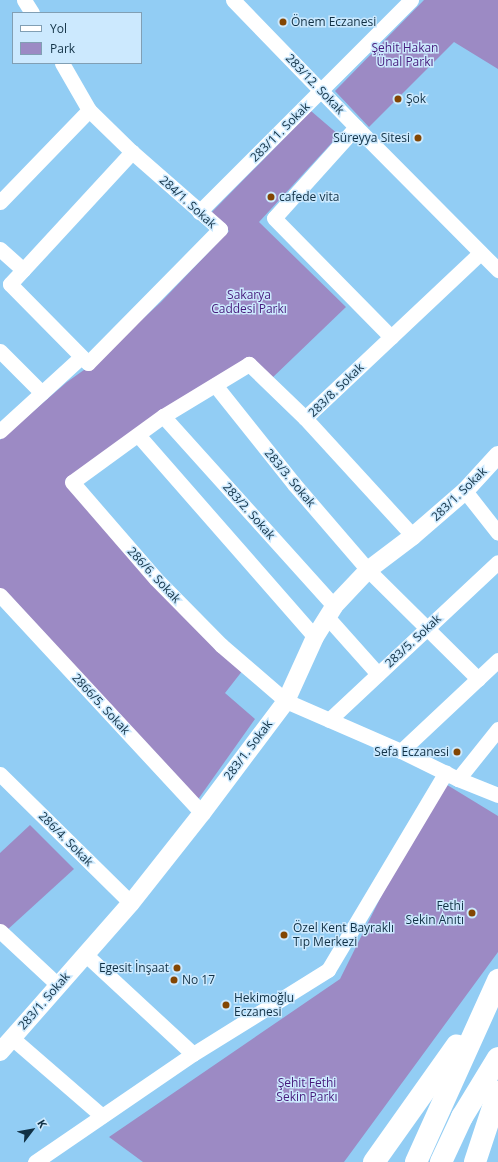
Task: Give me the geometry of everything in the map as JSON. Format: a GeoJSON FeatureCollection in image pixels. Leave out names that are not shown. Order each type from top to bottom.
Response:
{"type":"FeatureCollection","features":[{"type":"Feature","properties":{"kind":"main road"},"geometry":{"type":"LineString","coordinates":[[416,1162],[485,1005],[498,980]]}},
{"type":"Feature","properties":{"kind":"main road"},"geometry":{"type":"LineString","coordinates":[[374,1162],[485,1005]]}},
{"type":"Feature","properties":{"kind":"main road"},"geometry":{"type":"LineString","coordinates":[[441,1162],[462,1117],[498,1058]]}},
{"type":"Feature","properties":{"kind":"main road"},"geometry":{"type":"LineString","coordinates":[[475,1162],[498,1092]]}},
{"type":"Feature","properties":{"kind":"street"},"geometry":{"type":"LineString","coordinates":[[24,0],[31,12]]}},
{"type":"Feature","properties":{"kind":"street","name":"283/12. Sokak"},"geometry":{"type":"LineString","coordinates":[[233,0],[498,270]]}},
{"type":"Feature","properties":{"kind":"street","name":"283/11. Sokak"},"geometry":{"type":"LineString","coordinates":[[199,212],[322,91],[411,0]]}},
{"type":"Feature","properties":{"kind":"street","name":"284/1. Sokak"},"geometry":{"type":"LineString","coordinates":[[63,64],[89,110],[132,152],[220,229],[88,364],[81,357]]}},
{"type":"Feature","properties":{"kind":"street"},"geometry":{"type":"LineString","coordinates":[[0,202],[89,110]]}},
{"type":"Feature","properties":{"kind":"street"},"geometry":{"type":"LineString","coordinates":[[356,127],[274,218],[391,337]]}},
{"type":"Feature","properties":{"kind":"street"},"geometry":{"type":"LineString","coordinates":[[0,431],[81,357],[10,284],[132,152]]}},
{"type":"Feature","properties":{"kind":"street"},"geometry":{"type":"LineString","coordinates":[[0,249],[23,270]]}},
{"type":"Feature","properties":{"kind":"street","name":"283/8. Sokak"},"geometry":{"type":"LineString","coordinates":[[413,536],[305,418],[480,253]]}},
{"type":"Feature","properties":{"kind":"street"},"geometry":{"type":"LineString","coordinates":[[0,351],[42,393]]}},
{"type":"Feature","properties":{"kind":"street","name":"286/6. Sokak"},"geometry":{"type":"LineString","coordinates":[[305,418],[249,364],[163,416],[72,482],[156,579],[221,645],[286,701],[498,795]]}},
{"type":"Feature","properties":{"kind":"street","name":"283/3. Sokak"},"geometry":{"type":"LineString","coordinates":[[215,385],[294,484],[368,570],[478,679]]}},
{"type":"Feature","properties":{"kind":"street","name":"283/2. Sokak"},"geometry":{"type":"LineString","coordinates":[[163,416],[331,612],[378,674]]}},
{"type":"Feature","properties":{"kind":"street"},"geometry":{"type":"LineString","coordinates":[[138,435],[315,637]]}},
{"type":"Feature","properties":{"kind":"street","name":"283/1. Sokak"},"geometry":{"type":"LineString","coordinates":[[0,1052],[131,903],[202,813],[286,701],[315,637],[331,612],[368,570],[413,536],[465,491],[498,455]]}},
{"type":"Feature","properties":{"kind":"street"},"geometry":{"type":"LineString","coordinates":[[465,491],[498,533]]}},
{"type":"Feature","properties":{"kind":"street","name":"283/5. Sokak"},"geometry":{"type":"LineString","coordinates":[[329,720],[498,562]]}},
{"type":"Feature","properties":{"kind":"street","name":"2866/5. Sokak"},"geometry":{"type":"LineString","coordinates":[[0,595],[202,813]]}},
{"type":"Feature","properties":{"kind":"street"},"geometry":{"type":"LineString","coordinates":[[401,751],[498,660]]}},
{"type":"Feature","properties":{"kind":"street"},"geometry":{"type":"LineString","coordinates":[[35,1162],[192,1054],[328,970],[452,775],[498,729]]}},
{"type":"Feature","properties":{"kind":"street","name":"286/4. Sokak"},"geometry":{"type":"LineString","coordinates":[[0,774],[131,903]]}},
{"type":"Feature","properties":{"kind":"street"},"geometry":{"type":"LineString","coordinates":[[452,775],[498,803]]}},
{"type":"Feature","properties":{"kind":"street"},"geometry":{"type":"LineString","coordinates":[[0,931],[58,985]]}},
{"type":"Feature","properties":{"kind":"street"},"geometry":{"type":"LineString","coordinates":[[85,954],[192,1054]]}},
{"type":"Feature","properties":{"kind":"street"},"geometry":{"type":"LineString","coordinates":[[12,1038],[102,1116]]}},
{"type":"Feature","properties":{"kind":"green space","name":"Şehit Hakan Ünal Parkı"},"geometry":{"type":"Polygon","coordinates":[[[424,0],[498,0],[498,69],[454,42],[369,127],[335,91],[424,0]]]}},
{"type":"Feature","properties":{"kind":"green space","name":"Sakarya Caddesi Parkı"},"geometry":{"type":"Polygon","coordinates":[[[311,111],[339,135],[259,222],[346,307],[270,380],[248,365],[65,480],[243,670],[225,693],[255,719],[194,805],[0,595],[0,440],[67,382],[98,360],[161,302],[229,231],[211,213],[311,111]]]}},
{"type":"Feature","properties":{"kind":"green space","name":"Şehit Fethi Sekin Parkı"},"geometry":{"type":"Polygon","coordinates":[[[439,780],[498,816],[498,952],[344,1162],[143,1162],[109,1137],[340,979],[439,780]]]}},
{"type":"Feature","properties":{"kind":"green space"},"geometry":{"type":"Polygon","coordinates":[[[30,825],[74,869],[6,931],[0,926],[0,853],[30,825]]]}},
{"type":"Feature","properties":{"kind":"place","name":"Önem Eczanesi"},"geometry":{"type":"Point","coordinates":[283,22]}},
{"type":"Feature","properties":{"kind":"place","name":"Şok"},"geometry":{"type":"Point","coordinates":[398,99]}},
{"type":"Feature","properties":{"kind":"place","name":"Süreyya Sitesi"},"geometry":{"type":"Point","coordinates":[418,138]}},
{"type":"Feature","properties":{"kind":"place","name":"cafede vita"},"geometry":{"type":"Point","coordinates":[271,197]}},
{"type":"Feature","properties":{"kind":"place","name":"Sefa Eczanesi"},"geometry":{"type":"Point","coordinates":[457,752]}},
{"type":"Feature","properties":{"kind":"place","name":"Fethi Sekin Anıtı"},"geometry":{"type":"Point","coordinates":[472,913]}},
{"type":"Feature","properties":{"kind":"place","name":"Özel Kent Bayraklı Tıp Merkezi"},"geometry":{"type":"Point","coordinates":[284,935]}},
{"type":"Feature","properties":{"kind":"place","name":"Egesit İnşaat"},"geometry":{"type":"Point","coordinates":[177,968]}},
{"type":"Feature","properties":{"kind":"place","name":"No 17"},"geometry":{"type":"Point","coordinates":[174,980]}},
{"type":"Feature","properties":{"kind":"place","name":"Hekimoğlu Eczanesi"},"geometry":{"type":"Point","coordinates":[226,1005]}}]}
